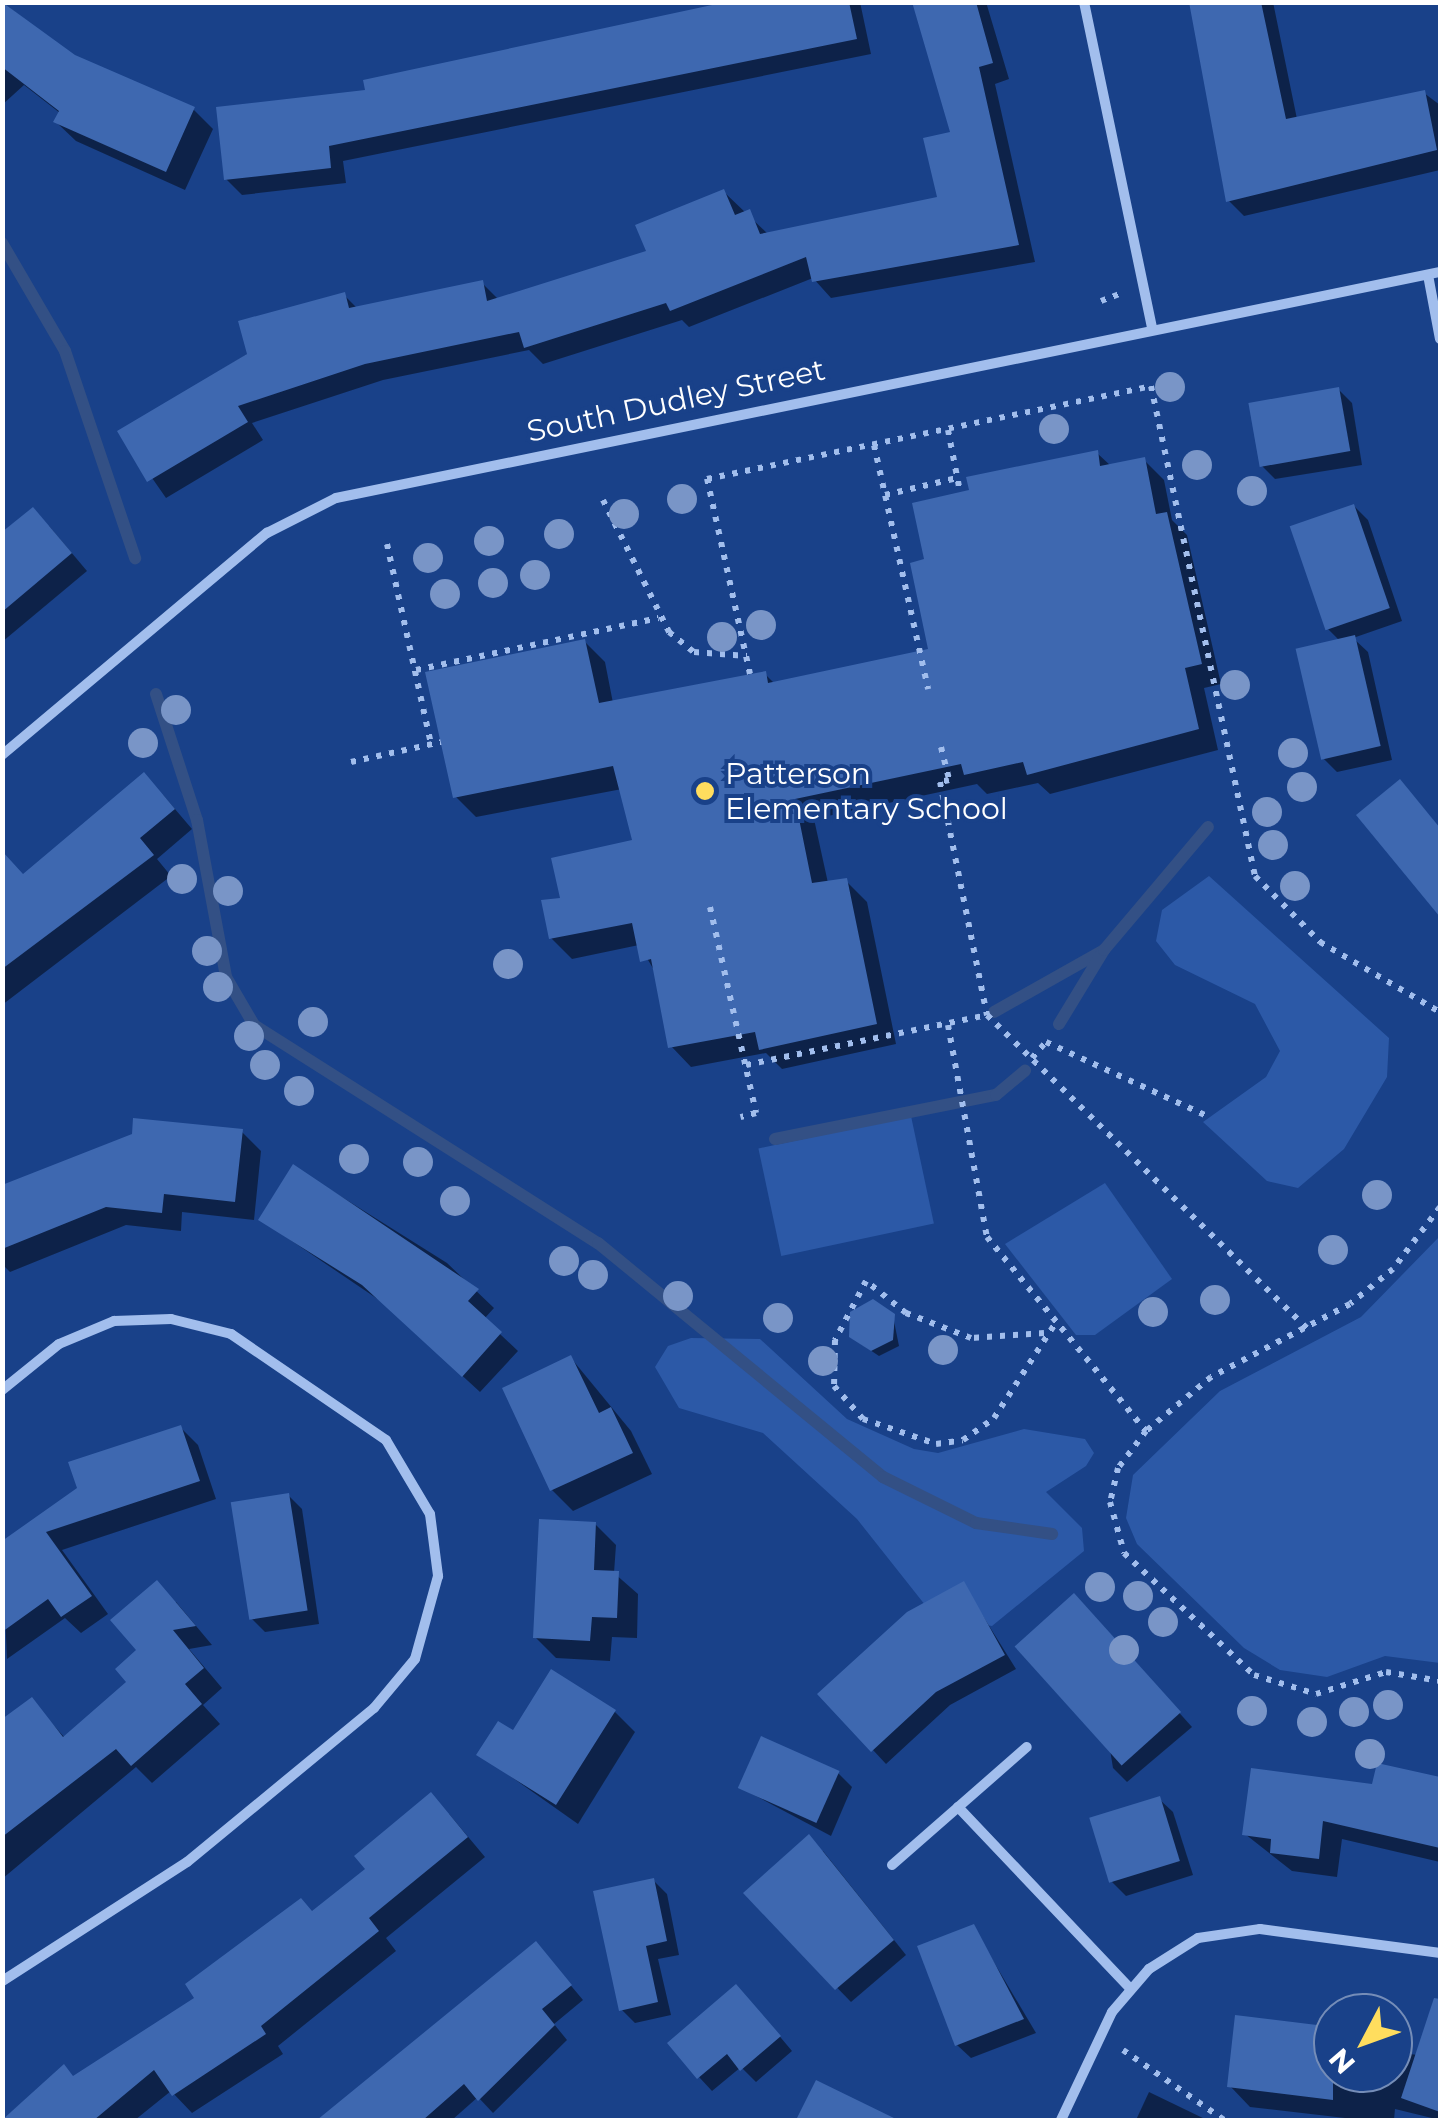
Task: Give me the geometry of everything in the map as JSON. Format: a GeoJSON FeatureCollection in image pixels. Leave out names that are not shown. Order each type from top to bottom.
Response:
{"type":"FeatureCollection","features":[{"type":"Feature","properties":{"kind":"street"},"geometry":{"type":"LineString","coordinates":[[1084,2],[1152,328]]}},
{"type":"Feature","properties":{"kind":"street","name":"South Dudley Street"},"geometry":{"type":"LineString","coordinates":[[2,755],[242,552],[319,504],[1152,328],[1440,272]]}},
{"type":"Feature","properties":{"kind":"street"},"geometry":{"type":"LineString","coordinates":[[1428,274],[1440,339]]}},
{"type":"Feature","properties":{"kind":"street"},"geometry":{"type":"LineString","coordinates":[[2,1390],[93,1328],[172,1318],[244,1340],[386,1440],[430,1514],[438,1576],[430,1627],[401,1681],[234,1828],[2,1981]]}},
{"type":"Feature","properties":{"kind":"street"},"geometry":{"type":"LineString","coordinates":[[892,1866],[1027,1747]]}},
{"type":"Feature","properties":{"kind":"street"},"geometry":{"type":"LineString","coordinates":[[958,1808],[1130,1988]]}},
{"type":"Feature","properties":{"kind":"street"},"geometry":{"type":"LineString","coordinates":[[1060,2120],[1098,2036],[1130,1988],[1168,1954],[1226,1930],[1440,1952]]}},
{"type":"Feature","properties":{"kind":"path"},"geometry":{"type":"LineString","coordinates":[[750,674],[707,479],[1151,386],[1254,876],[1320,942],[1440,1012]]}},
{"type":"Feature","properties":{"kind":"path"},"geometry":{"type":"LineString","coordinates":[[948,430],[960,492]]}},
{"type":"Feature","properties":{"kind":"path"},"geometry":{"type":"LineString","coordinates":[[874,446],[928,689]]}},
{"type":"Feature","properties":{"kind":"path"},"geometry":{"type":"LineString","coordinates":[[885,495],[957,478]]}},
{"type":"Feature","properties":{"kind":"path"},"geometry":{"type":"LineString","coordinates":[[603,500],[658,618],[694,652],[746,656]]}},
{"type":"Feature","properties":{"kind":"path"},"geometry":{"type":"LineString","coordinates":[[387,544],[431,744]]}},
{"type":"Feature","properties":{"kind":"path"},"geometry":{"type":"LineString","coordinates":[[416,670],[658,618]]}},
{"type":"Feature","properties":{"kind":"path"},"geometry":{"type":"LineString","coordinates":[[351,762],[441,742]]}},
{"type":"Feature","properties":{"kind":"path"},"geometry":{"type":"LineString","coordinates":[[942,747],[949,780],[940,782],[987,1014],[1310,1331]]}},
{"type":"Feature","properties":{"kind":"path"},"geometry":{"type":"LineString","coordinates":[[710,907],[756,1113],[741,1117]]}},
{"type":"Feature","properties":{"kind":"path"},"geometry":{"type":"LineString","coordinates":[[746,1065],[987,1014]]}},
{"type":"Feature","properties":{"kind":"path"},"geometry":{"type":"LineString","coordinates":[[948,1024],[987,1236],[1146,1430]]}},
{"type":"Feature","properties":{"kind":"path"},"geometry":{"type":"LineString","coordinates":[[1032,1058],[1046,1042],[1209,1117]]}},
{"type":"Feature","properties":{"kind":"path"},"geometry":{"type":"LineString","coordinates":[[1440,1207],[1393,1270],[1310,1331],[1211,1377],[1146,1430],[1113,1481],[1113,1536],[1234,1661],[1274,1686],[1316,1694],[1386,1672],[1440,1681]]}},
{"type":"Feature","properties":{"kind":"path"},"geometry":{"type":"LineString","coordinates":[[1044,1332],[971,1338],[906,1312],[866,1282],[834,1340],[834,1386],[863,1420],[936,1444],[962,1440],[994,1418],[1044,1332],[1056,1322]]}},
{"type":"Feature","properties":{"kind":"path"},"geometry":{"type":"LineString","coordinates":[[1098,2036],[1224,2120]]}},
{"type":"Feature","properties":{"kind":"shaded area"},"geometry":{"type":"Polygon","coordinates":[[[1209,876],[1389,1038],[1387,1077],[1344,1149],[1298,1188],[1267,1181],[1203,1122],[1266,1077],[1280,1051],[1255,1004],[1175,965],[1156,941],[1162,910],[1209,876]]]}},
{"type":"Feature","properties":{"kind":"shaded area"},"geometry":{"type":"Polygon","coordinates":[[[911,1116],[934,1224],[781,1256],[758,1148],[911,1116]]]}},
{"type":"Feature","properties":{"kind":"shaded area"},"geometry":{"type":"Polygon","coordinates":[[[1105,1183],[1172,1279],[1095,1335],[1076,1335],[1005,1244],[1105,1183]]]}},
{"type":"Feature","properties":{"kind":"shaded area"},"geometry":{"type":"Polygon","coordinates":[[[1440,1236],[1440,1663],[1385,1656],[1327,1677],[1280,1670],[1244,1648],[1137,1544],[1126,1518],[1133,1475],[1220,1391],[1361,1317],[1440,1236]]]}},
{"type":"Feature","properties":{"kind":"shaded area"},"geometry":{"type":"Polygon","coordinates":[[[691,1338],[760,1339],[847,1419],[914,1449],[938,1453],[1024,1429],[1085,1439],[1094,1453],[1086,1466],[1046,1492],[1082,1528],[1084,1551],[992,1626],[933,1615],[857,1519],[763,1433],[679,1408],[655,1367],[668,1346],[691,1338]]]}},
{"type":"Feature","properties":{"kind":"building"},"geometry":{"type":"Polygon","coordinates":[[[2,2],[75,55],[195,107],[166,172],[53,122],[59,111],[2,67],[2,2]]]}},
{"type":"Feature","properties":{"kind":"building"},"geometry":{"type":"Polygon","coordinates":[[[726,2],[849,2],[857,39],[329,146],[331,168],[224,180],[216,107],[365,90],[363,80],[726,2]]]}},
{"type":"Feature","properties":{"kind":"building"},"geometry":{"type":"Polygon","coordinates":[[[912,2],[976,2],[993,63],[979,67],[1019,245],[812,282],[806,257],[670,311],[666,303],[524,348],[519,332],[365,364],[238,406],[248,422],[147,482],[117,431],[247,354],[238,321],[345,292],[349,308],[483,280],[487,301],[646,251],[635,225],[724,189],[735,215],[750,209],[760,234],[937,197],[923,138],[950,132],[912,2]]]}},
{"type":"Feature","properties":{"kind":"building"},"geometry":{"type":"Polygon","coordinates":[[[1189,2],[1261,2],[1286,119],[1425,90],[1437,150],[1226,202],[1189,2]]]}},
{"type":"Feature","properties":{"kind":"building"},"geometry":{"type":"Polygon","coordinates":[[[1339,387],[1350,451],[1260,467],[1248,403],[1339,387]]]}},
{"type":"Feature","properties":{"kind":"building"},"geometry":{"type":"Polygon","coordinates":[[[1098,450],[1100,466],[1145,457],[1156,514],[1167,512],[1202,664],[1185,668],[1199,729],[1027,775],[1023,762],[964,775],[961,764],[795,799],[812,883],[847,878],[877,1024],[759,1050],[755,1032],[668,1048],[651,959],[640,962],[632,923],[549,939],[541,900],[560,898],[551,858],[632,840],[613,766],[453,798],[425,672],[585,639],[599,703],[766,671],[768,683],[928,649],[910,563],[924,559],[912,503],[969,490],[966,477],[1098,450]]]}},
{"type":"Feature","properties":{"kind":"building"},"geometry":{"type":"Polygon","coordinates":[[[1354,504],[1390,608],[1326,630],[1290,526],[1354,504]]]}},
{"type":"Feature","properties":{"kind":"building"},"geometry":{"type":"Polygon","coordinates":[[[33,507],[72,553],[2,612],[2,532],[33,507]]]}},
{"type":"Feature","properties":{"kind":"building"},"geometry":{"type":"Polygon","coordinates":[[[1355,635],[1381,746],[1321,760],[1296,649],[1355,635]]]}},
{"type":"Feature","properties":{"kind":"building"},"geometry":{"type":"Polygon","coordinates":[[[144,772],[175,809],[140,838],[154,855],[2,969],[2,851],[23,874],[144,772]]]}},
{"type":"Feature","properties":{"kind":"building"},"geometry":{"type":"Polygon","coordinates":[[[1400,779],[1440,828],[1440,917],[1356,815],[1400,779]]]}},
{"type":"Feature","properties":{"kind":"building"},"geometry":{"type":"Polygon","coordinates":[[[133,1118],[243,1129],[235,1202],[164,1194],[162,1213],[106,1207],[2,1249],[2,1185],[132,1134],[133,1118]]]}},
{"type":"Feature","properties":{"kind":"building"},"geometry":{"type":"Polygon","coordinates":[[[293,1164],[479,1289],[468,1301],[502,1332],[462,1377],[362,1285],[258,1220],[293,1164]]]}},
{"type":"Feature","properties":{"kind":"building"},"geometry":{"type":"Polygon","coordinates":[[[873,1299],[895,1314],[893,1340],[871,1351],[849,1337],[850,1312],[873,1299]]]}},
{"type":"Feature","properties":{"kind":"building"},"geometry":{"type":"Polygon","coordinates":[[[571,1355],[599,1413],[611,1407],[633,1453],[550,1491],[502,1388],[571,1355]]]}},
{"type":"Feature","properties":{"kind":"building"},"geometry":{"type":"Polygon","coordinates":[[[181,1425],[200,1481],[46,1532],[92,1596],[61,1617],[48,1599],[2,1632],[2,1541],[77,1488],[68,1462],[181,1425]]]}},
{"type":"Feature","properties":{"kind":"building"},"geometry":{"type":"Polygon","coordinates":[[[289,1493],[308,1611],[249,1620],[231,1502],[289,1493]]]}},
{"type":"Feature","properties":{"kind":"building"},"geometry":{"type":"Polygon","coordinates":[[[539,1519],[596,1522],[594,1570],[619,1571],[617,1618],[592,1617],[590,1641],[533,1638],[539,1519]]]}},
{"type":"Feature","properties":{"kind":"building"},"geometry":{"type":"Polygon","coordinates":[[[157,1580],[196,1626],[173,1630],[204,1668],[185,1684],[202,1704],[131,1766],[116,1749],[2,1837],[2,1719],[32,1697],[63,1737],[126,1682],[115,1669],[136,1650],[110,1620],[157,1580]]]}},
{"type":"Feature","properties":{"kind":"building"},"geometry":{"type":"Polygon","coordinates":[[[964,1581],[1005,1655],[936,1692],[871,1752],[817,1694],[907,1612],[964,1581]]]}},
{"type":"Feature","properties":{"kind":"building"},"geometry":{"type":"Polygon","coordinates":[[[1074,1593],[1181,1712],[1122,1765],[1015,1647],[1074,1593]]]}},
{"type":"Feature","properties":{"kind":"building"},"geometry":{"type":"Polygon","coordinates":[[[551,1669],[616,1710],[556,1805],[476,1755],[498,1721],[513,1730],[551,1669]]]}},
{"type":"Feature","properties":{"kind":"building"},"geometry":{"type":"Polygon","coordinates":[[[761,1736],[840,1771],[816,1823],[738,1788],[761,1736]]]}},
{"type":"Feature","properties":{"kind":"building"},"geometry":{"type":"Polygon","coordinates":[[[1377,1763],[1440,1777],[1440,1848],[1323,1821],[1319,1859],[1270,1853],[1271,1839],[1242,1835],[1251,1768],[1372,1784],[1377,1763]]]}},
{"type":"Feature","properties":{"kind":"building"},"geometry":{"type":"Polygon","coordinates":[[[431,1792],[468,1837],[369,1918],[379,1931],[261,2026],[266,2034],[172,2096],[154,2070],[94,2120],[2,2120],[64,2064],[73,2076],[194,1998],[185,1984],[301,1898],[312,1911],[365,1869],[354,1856],[431,1792]]]}},
{"type":"Feature","properties":{"kind":"building"},"geometry":{"type":"Polygon","coordinates":[[[1160,1796],[1180,1861],[1109,1883],[1089,1818],[1160,1796]]]}},
{"type":"Feature","properties":{"kind":"building"},"geometry":{"type":"Polygon","coordinates":[[[809,1834],[894,1940],[835,1990],[743,1893],[809,1834]]]}},
{"type":"Feature","properties":{"kind":"building"},"geometry":{"type":"Polygon","coordinates":[[[654,1878],[667,1941],[646,1946],[658,2002],[619,2011],[593,1891],[654,1878]]]}},
{"type":"Feature","properties":{"kind":"building"},"geometry":{"type":"Polygon","coordinates":[[[974,1924],[1024,2019],[955,2046],[917,1946],[974,1924]]]}},
{"type":"Feature","properties":{"kind":"building"},"geometry":{"type":"Polygon","coordinates":[[[536,1941],[572,1985],[542,2009],[555,2025],[478,2101],[464,2084],[423,2120],[317,2120],[536,1941]]]}},
{"type":"Feature","properties":{"kind":"building"},"geometry":{"type":"Polygon","coordinates":[[[736,1984],[781,2036],[740,2071],[727,2054],[697,2079],[667,2043],[736,1984]]]}},
{"type":"Feature","properties":{"kind":"building"},"geometry":{"type":"Polygon","coordinates":[[[1434,1998],[1440,1999],[1440,2112],[1401,2098],[1403,2093],[1413,2093],[1413,2062],[1434,1998]]]}},
{"type":"Feature","properties":{"kind":"building"},"geometry":{"type":"Polygon","coordinates":[[[1235,2015],[1313,2025],[1313,2093],[1333,2093],[1333,2100],[1227,2087],[1235,2015]]]}},
{"type":"Feature","properties":{"kind":"building"},"geometry":{"type":"Polygon","coordinates":[[[816,2080],[898,2120],[796,2120],[816,2080]]]}},
{"type":"Feature","properties":{"kind":"waterway"},"geometry":{"type":"LineString","coordinates":[[2,243],[65,351],[135,558]]}},
{"type":"Feature","properties":{"kind":"waterway"},"geometry":{"type":"LineString","coordinates":[[156,694],[197,820],[226,977],[254,1025],[598,1243],[883,1477],[976,1523],[1052,1534]]}},
{"type":"Feature","properties":{"kind":"waterway"},"geometry":{"type":"LineString","coordinates":[[1059,1024],[1104,950],[1208,827]]}},
{"type":"Feature","properties":{"kind":"waterway"},"geometry":{"type":"LineString","coordinates":[[994,1012],[1104,950]]}},
{"type":"Feature","properties":{"kind":"waterway"},"geometry":{"type":"LineString","coordinates":[[775,1139],[996,1095],[1025,1071]]}},
{"type":"Feature","properties":{"kind":"place","name":"Patterson Elementary School"},"geometry":{"type":"Point","coordinates":[705,791]}}]}
